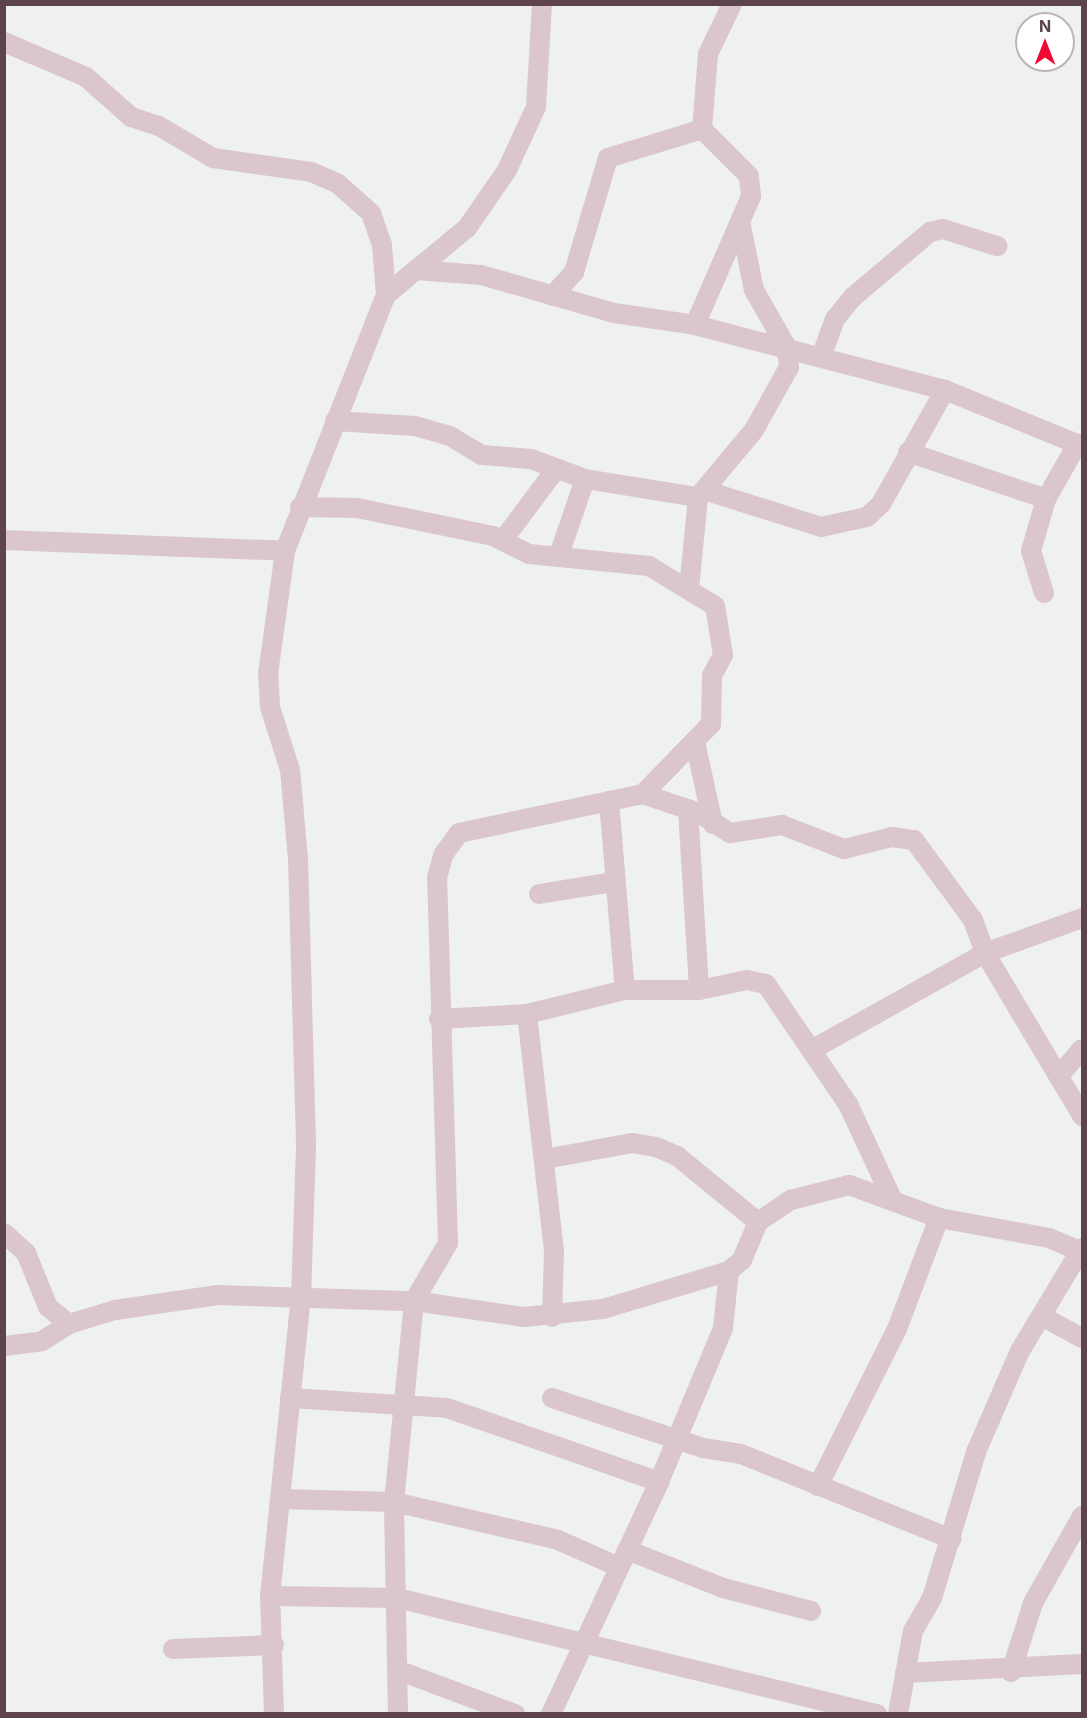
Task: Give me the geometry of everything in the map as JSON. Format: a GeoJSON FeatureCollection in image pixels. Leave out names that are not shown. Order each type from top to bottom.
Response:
{"type":"FeatureCollection","features":[{"type":"Feature","properties":{"kind":"street"},"geometry":{"type":"LineString","coordinates":[[386,295],[467,228],[507,170],[536,107],[542,4]]}},
{"type":"Feature","properties":{"kind":"street"},"geometry":{"type":"LineString","coordinates":[[695,325],[741,226],[751,196],[749,176],[702,129],[708,54],[732,4]]}},
{"type":"Feature","properties":{"kind":"street"},"geometry":{"type":"LineString","coordinates":[[4,42],[86,77],[131,117],[159,126],[213,158],[311,172],[337,183],[371,213],[382,245],[386,295],[300,507],[285,551],[268,674],[270,707],[290,770],[298,859],[305,1039],[302,1297],[270,1596],[274,1645],[274,1713]]}},
{"type":"Feature","properties":{"kind":"street"},"geometry":{"type":"LineString","coordinates":[[552,296],[574,272],[608,158],[702,129]]}},
{"type":"Feature","properties":{"kind":"street"},"geometry":{"type":"LineString","coordinates":[[689,588],[703,494],[787,379],[787,348],[754,290],[741,226]]}},
{"type":"Feature","properties":{"kind":"street"},"geometry":{"type":"LineString","coordinates":[[821,357],[835,319],[853,297],[930,232],[943,229],[997,246]]}},
{"type":"Feature","properties":{"kind":"street"},"geometry":{"type":"LineString","coordinates":[[416,270],[481,276],[614,313],[695,325],[787,348],[945,390],[1080,445],[1046,499],[1031,551],[1044,593]]}},
{"type":"Feature","properties":{"kind":"street"},"geometry":{"type":"LineString","coordinates":[[335,421],[415,426],[450,436],[482,455],[531,459],[585,479],[703,494],[821,527],[867,517],[881,504],[908,452],[945,390]]}},
{"type":"Feature","properties":{"kind":"street"},"geometry":{"type":"LineString","coordinates":[[908,452],[1046,499]]}},
{"type":"Feature","properties":{"kind":"street"},"geometry":{"type":"LineString","coordinates":[[503,540],[556,469]]}},
{"type":"Feature","properties":{"kind":"street"},"geometry":{"type":"LineString","coordinates":[[559,555],[585,479]]}},
{"type":"Feature","properties":{"kind":"street"},"geometry":{"type":"LineString","coordinates":[[300,507],[357,508],[503,540],[522,552],[662,569],[715,606],[723,655],[712,676],[711,724],[643,794]]}},
{"type":"Feature","properties":{"kind":"street"},"geometry":{"type":"LineString","coordinates":[[4,540],[285,551]]}},
{"type":"Feature","properties":{"kind":"street"},"geometry":{"type":"LineString","coordinates":[[695,742],[713,824]]}},
{"type":"Feature","properties":{"kind":"street"},"geometry":{"type":"LineString","coordinates":[[398,1713],[400,1671],[393,1502],[414,1301],[448,1243],[439,1019],[437,878],[443,855],[459,833],[643,794],[688,809],[730,833],[782,825],[844,849],[892,837],[914,840],[973,920],[985,953],[1083,1116]]}},
{"type":"Feature","properties":{"kind":"street"},"geometry":{"type":"LineString","coordinates":[[609,801],[614,882],[625,990]]}},
{"type":"Feature","properties":{"kind":"street"},"geometry":{"type":"LineString","coordinates":[[688,809],[699,990]]}},
{"type":"Feature","properties":{"kind":"street"},"geometry":{"type":"LineString","coordinates":[[540,894],[614,882]]}},
{"type":"Feature","properties":{"kind":"street"},"geometry":{"type":"LineString","coordinates":[[815,1048],[985,953],[1083,918]]}},
{"type":"Feature","properties":{"kind":"street"},"geometry":{"type":"LineString","coordinates":[[439,1019],[526,1014],[625,990],[699,990],[747,980],[766,984],[815,1048],[893,1201]]}},
{"type":"Feature","properties":{"kind":"street"},"geometry":{"type":"LineString","coordinates":[[526,1014],[554,1250],[552,1317]]}},
{"type":"Feature","properties":{"kind":"street"},"geometry":{"type":"LineString","coordinates":[[1059,1076],[1083,1049]]}},
{"type":"Feature","properties":{"kind":"street"},"geometry":{"type":"LineString","coordinates":[[545,1159],[632,1143],[656,1147],[677,1156],[758,1222]]}},
{"type":"Feature","properties":{"kind":"street"},"geometry":{"type":"LineString","coordinates":[[4,1346],[42,1341],[69,1324],[115,1310],[218,1295],[414,1301],[552,1317],[603,1309],[729,1271],[742,1260],[758,1222],[791,1200],[849,1185],[939,1218],[1049,1238],[1081,1250],[1045,1318],[1020,1351],[976,1452],[932,1598],[913,1631],[898,1713]]}},
{"type":"Feature","properties":{"kind":"street"},"geometry":{"type":"LineString","coordinates":[[819,1486],[897,1329],[939,1218]]}},
{"type":"Feature","properties":{"kind":"street"},"geometry":{"type":"LineString","coordinates":[[4,1233],[26,1253],[48,1307],[69,1324]]}},
{"type":"Feature","properties":{"kind":"street"},"geometry":{"type":"LineString","coordinates":[[551,1713],[659,1482],[723,1328],[729,1271]]}},
{"type":"Feature","properties":{"kind":"street"},"geometry":{"type":"LineString","coordinates":[[1045,1318],[1083,1338]]}},
{"type":"Feature","properties":{"kind":"street"},"geometry":{"type":"LineString","coordinates":[[290,1398],[404,1403],[510,1427],[659,1482]]}},
{"type":"Feature","properties":{"kind":"street"},"geometry":{"type":"LineString","coordinates":[[552,1398],[678,1439],[741,1454],[951,1539]]}},
{"type":"Feature","properties":{"kind":"street"},"geometry":{"type":"LineString","coordinates":[[281,1499],[393,1502],[558,1540],[811,1611]]}},
{"type":"Feature","properties":{"kind":"street"},"geometry":{"type":"LineString","coordinates":[[1011,1672],[1033,1603],[1083,1516]]}},
{"type":"Feature","properties":{"kind":"street"},"geometry":{"type":"LineString","coordinates":[[270,1596],[397,1598],[584,1640],[877,1713]]}},
{"type":"Feature","properties":{"kind":"street"},"geometry":{"type":"LineString","coordinates":[[173,1649],[274,1645]]}},
{"type":"Feature","properties":{"kind":"street"},"geometry":{"type":"LineString","coordinates":[[905,1673],[1011,1672],[1083,1664]]}},
{"type":"Feature","properties":{"kind":"street"},"geometry":{"type":"LineString","coordinates":[[400,1671],[514,1713]]}}]}
